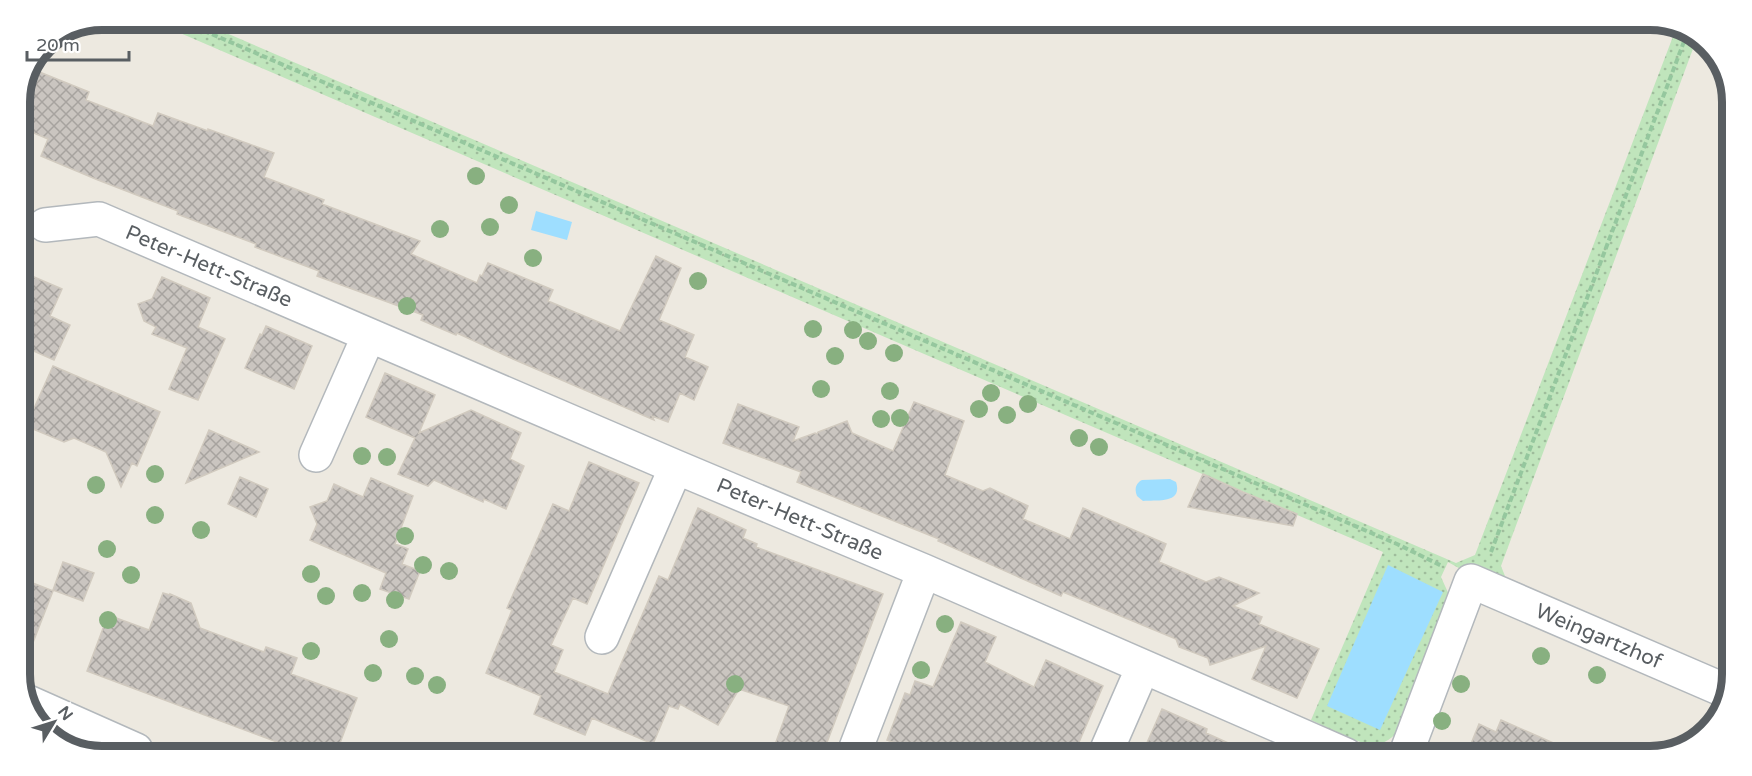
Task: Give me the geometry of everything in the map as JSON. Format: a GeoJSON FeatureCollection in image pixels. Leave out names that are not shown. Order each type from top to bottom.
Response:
{"type":"FeatureCollection","features":[{"type":"Feature","properties":{"kind":"street","name":"Peter-Hett-Straße"},"geometry":{"type":"LineString","coordinates":[[45,225],[99,219],[1325,746]]}},
{"type":"Feature","properties":{"kind":"street"},"geometry":{"type":"LineString","coordinates":[[316,455],[369,335]]}},
{"type":"Feature","properties":{"kind":"street"},"geometry":{"type":"LineString","coordinates":[[602,637],[676,467]]}},
{"type":"Feature","properties":{"kind":"street"},"geometry":{"type":"LineString","coordinates":[[857,746],[924,572]]}},
{"type":"Feature","properties":{"kind":"street","name":"Weingartzhof"},"geometry":{"type":"LineString","coordinates":[[1465,578],[1721,689]]}},
{"type":"Feature","properties":{"kind":"street"},"geometry":{"type":"LineString","coordinates":[[1408,746],[1465,578]]}},
{"type":"Feature","properties":{"kind":"street"},"geometry":{"type":"LineString","coordinates":[[1108,746],[1143,667]]}},
{"type":"Feature","properties":{"kind":"street"},"geometry":{"type":"LineString","coordinates":[[38,707],[127,746]]}},
{"type":"Feature","properties":{"kind":"path"},"geometry":{"type":"LineString","coordinates":[[202,30],[1397,544],[1465,578],[1685,39]]}},
{"type":"Feature","properties":{"kind":"green space"},"geometry":{"type":"Polygon","coordinates":[[[173,30],[219,30],[1456,563],[1475,555],[1674,34],[1690,42],[1694,45],[1501,566],[1509,586],[1464,571],[1448,562],[1441,577],[1450,597],[1396,734],[1381,744],[1375,745],[1352,739],[1311,720],[1383,552],[173,30]]]}},
{"type":"Feature","properties":{"kind":"water"},"geometry":{"type":"Polygon","coordinates":[[[536,211],[572,222],[567,240],[531,230],[536,211]]]}},
{"type":"Feature","properties":{"kind":"water"},"geometry":{"type":"Polygon","coordinates":[[[1170,479],[1176,482],[1177,489],[1176,494],[1172,497],[1143,501],[1137,496],[1136,487],[1142,480],[1170,479]]]}},
{"type":"Feature","properties":{"kind":"water"},"geometry":{"type":"Polygon","coordinates":[[[1388,565],[1443,592],[1380,730],[1327,706],[1388,565]]]}},
{"type":"Feature","properties":{"kind":"building"},"geometry":{"type":"Polygon","coordinates":[[[37,71],[89,92],[86,100],[153,126],[158,113],[274,153],[264,177],[324,200],[322,204],[420,241],[411,254],[477,283],[488,263],[553,290],[548,301],[620,331],[656,256],[681,268],[659,320],[694,335],[685,357],[708,367],[694,400],[680,393],[668,422],[652,416],[654,420],[457,333],[456,335],[421,320],[423,315],[317,276],[319,271],[255,247],[256,244],[177,214],[178,211],[41,156],[48,139],[30,131],[30,97],[37,71]]]}},
{"type":"Feature","properties":{"kind":"building"},"geometry":{"type":"Polygon","coordinates":[[[30,275],[62,289],[50,316],[70,325],[54,360],[30,349],[30,275]]]}},
{"type":"Feature","properties":{"kind":"building"},"geometry":{"type":"Polygon","coordinates":[[[162,277],[210,298],[198,327],[225,339],[198,400],[169,389],[187,348],[152,334],[156,327],[144,321],[138,304],[152,299],[162,277]]]}},
{"type":"Feature","properties":{"kind":"building"},"geometry":{"type":"Polygon","coordinates":[[[266,326],[312,346],[294,389],[245,368],[266,326]]]}},
{"type":"Feature","properties":{"kind":"building"},"geometry":{"type":"Polygon","coordinates":[[[53,366],[160,412],[137,466],[132,463],[121,487],[106,452],[74,438],[64,442],[30,428],[30,417],[53,366]]]}},
{"type":"Feature","properties":{"kind":"building"},"geometry":{"type":"Polygon","coordinates":[[[385,373],[435,395],[419,433],[471,410],[521,433],[510,459],[524,466],[506,509],[484,499],[483,502],[434,480],[428,486],[398,474],[415,438],[366,417],[385,373]]]}},
{"type":"Feature","properties":{"kind":"building"},"geometry":{"type":"Polygon","coordinates":[[[914,402],[964,421],[945,475],[983,491],[990,488],[1028,506],[1023,519],[1070,539],[1083,508],[1166,544],[1159,562],[1206,582],[1219,577],[1259,593],[1233,606],[1262,617],[1259,624],[1319,649],[1297,698],[1252,679],[1266,646],[1210,665],[1208,658],[1179,647],[1176,639],[1063,592],[1061,596],[938,541],[939,539],[797,482],[801,472],[723,443],[738,404],[799,427],[793,441],[847,421],[852,433],[893,451],[914,402]]]}},
{"type":"Feature","properties":{"kind":"building"},"geometry":{"type":"Polygon","coordinates":[[[209,430],[259,452],[186,483],[203,444],[209,430]]]}},
{"type":"Feature","properties":{"kind":"building"},"geometry":{"type":"Polygon","coordinates":[[[589,462],[639,483],[587,604],[573,598],[551,645],[563,650],[554,672],[608,694],[659,576],[668,580],[698,508],[746,530],[743,538],[757,544],[756,547],[883,594],[826,746],[775,746],[789,706],[739,689],[718,725],[680,704],[678,709],[669,706],[653,744],[592,718],[585,735],[534,714],[541,696],[486,673],[512,610],[507,608],[553,504],[569,511],[589,462]]]}},
{"type":"Feature","properties":{"kind":"building"},"geometry":{"type":"Polygon","coordinates":[[[1203,474],[1297,514],[1293,526],[1188,507],[1203,474]]]}},
{"type":"Feature","properties":{"kind":"building"},"geometry":{"type":"Polygon","coordinates":[[[240,477],[268,489],[256,517],[228,504],[240,477]]]}},
{"type":"Feature","properties":{"kind":"building"},"geometry":{"type":"Polygon","coordinates":[[[371,478],[413,496],[395,544],[408,549],[402,564],[420,571],[409,599],[380,589],[386,573],[310,540],[317,524],[310,507],[327,501],[334,484],[363,497],[371,478]]]}},
{"type":"Feature","properties":{"kind":"building"},"geometry":{"type":"Polygon","coordinates":[[[63,562],[94,573],[83,601],[53,590],[63,562]]]}},
{"type":"Feature","properties":{"kind":"building"},"geometry":{"type":"Polygon","coordinates":[[[30,582],[53,591],[30,650],[30,582]]]}},
{"type":"Feature","properties":{"kind":"building"},"geometry":{"type":"Polygon","coordinates":[[[163,593],[170,594],[191,603],[200,628],[264,652],[266,647],[297,658],[291,674],[357,698],[339,746],[288,746],[87,671],[108,615],[149,630],[163,593]]]}},
{"type":"Feature","properties":{"kind":"building"},"geometry":{"type":"Polygon","coordinates":[[[961,622],[996,637],[985,662],[1034,687],[1046,660],[1103,686],[1077,746],[903,746],[887,740],[905,693],[910,695],[915,681],[933,687],[961,622]]]}},
{"type":"Feature","properties":{"kind":"building"},"geometry":{"type":"Polygon","coordinates":[[[1162,709],[1207,729],[1206,733],[1235,746],[1146,746],[1162,709]]]}},
{"type":"Feature","properties":{"kind":"building"},"geometry":{"type":"Polygon","coordinates":[[[1501,720],[1560,746],[1470,746],[1479,724],[1496,732],[1501,720]]]}}]}
